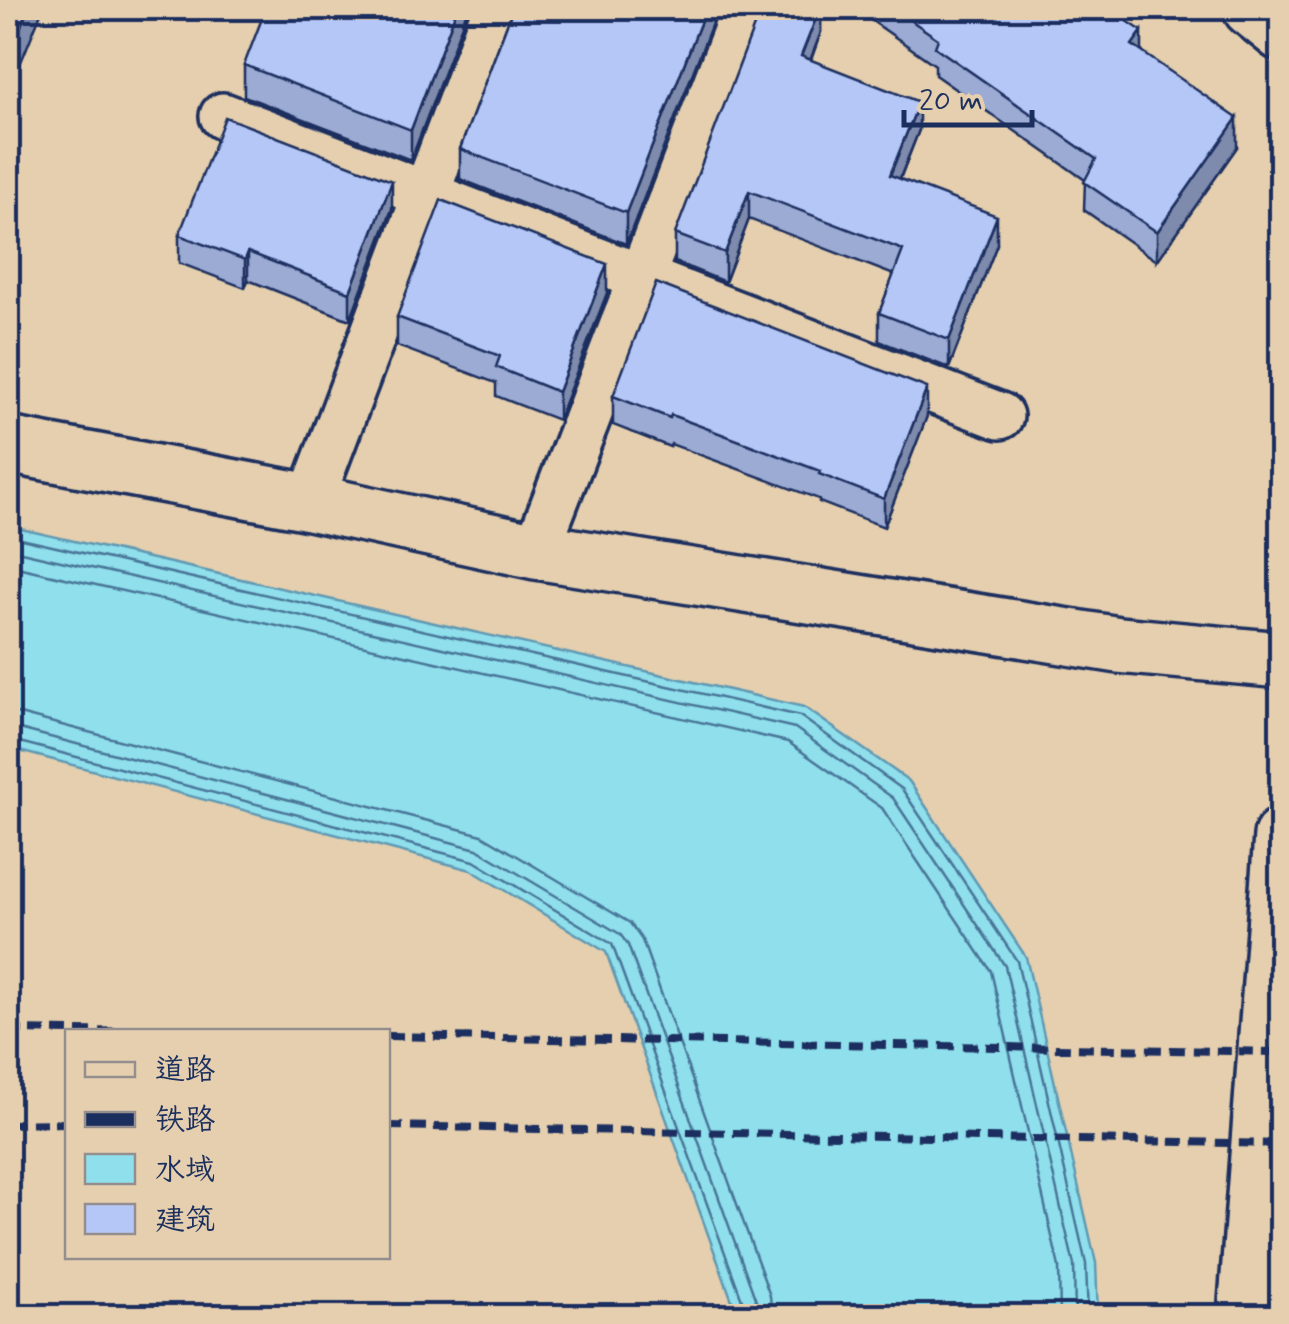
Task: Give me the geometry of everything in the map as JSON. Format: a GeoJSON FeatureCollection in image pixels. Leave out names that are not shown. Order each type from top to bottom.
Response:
{"type":"FeatureCollection","features":[{"type":"Feature","properties":{"kind":"street"},"geometry":{"type":"LineString","coordinates":[[310,502],[496,8]]}},
{"type":"Feature","properties":{"kind":"street"},"geometry":{"type":"LineString","coordinates":[[536,551],[745,8]]}},
{"type":"Feature","properties":{"kind":"street"},"geometry":{"type":"LineString","coordinates":[[1251,8],[1282,33]]}},
{"type":"Feature","properties":{"kind":"street"},"geometry":{"type":"LineString","coordinates":[[223,116],[1000,416]]}},
{"type":"Feature","properties":{"kind":"street"},"geometry":{"type":"LineString","coordinates":[[8,445],[310,502],[536,551],[1120,645],[1282,660]]}},
{"type":"Feature","properties":{"kind":"street"},"geometry":{"type":"LineString","coordinates":[[1246,1316],[1282,836]]}},
{"type":"Feature","properties":{"kind":"water"},"geometry":{"type":"Polygon","coordinates":[[[8,526],[804,707],[909,781],[1026,957],[1096,1263],[1098,1316],[734,1316],[735,1309],[606,952],[471,870],[8,748],[8,526]]]}},
{"type":"Feature","properties":{"kind":"building"},"geometry":{"type":"Polygon","coordinates":[[[8,8],[28,8],[8,58],[8,8]]]}},
{"type":"Feature","properties":{"kind":"building"},"geometry":{"type":"Polygon","coordinates":[[[266,8],[457,8],[411,130],[244,65],[266,8]]]}},
{"type":"Feature","properties":{"kind":"building"},"geometry":{"type":"Polygon","coordinates":[[[513,8],[706,8],[626,213],[460,149],[513,8]]]}},
{"type":"Feature","properties":{"kind":"building"},"geometry":{"type":"Polygon","coordinates":[[[761,8],[820,8],[801,56],[919,102],[890,175],[997,216],[949,340],[879,313],[903,250],[749,191],[725,253],[675,234],[761,8]]]}},
{"type":"Feature","properties":{"kind":"building"},"geometry":{"type":"Polygon","coordinates":[[[893,8],[1108,8],[1142,31],[1132,45],[1237,118],[1157,232],[1084,182],[1096,159],[935,47],[938,39],[893,8]]]}},
{"type":"Feature","properties":{"kind":"building"},"geometry":{"type":"Polygon","coordinates":[[[225,117],[392,181],[350,292],[248,252],[245,260],[179,235],[225,117]]]}},
{"type":"Feature","properties":{"kind":"building"},"geometry":{"type":"Polygon","coordinates":[[[441,200],[607,264],[558,392],[496,367],[500,356],[397,317],[441,200]]]}},
{"type":"Feature","properties":{"kind":"building"},"geometry":{"type":"Polygon","coordinates":[[[656,283],[927,388],[884,499],[819,474],[820,471],[613,396],[656,283]]]}},
{"type":"Feature","properties":{"kind":"railway"},"geometry":{"type":"LineString","coordinates":[[8,1030],[65,1031]]}},
{"type":"Feature","properties":{"kind":"railway"},"geometry":{"type":"LineString","coordinates":[[390,1036],[1282,1052]]}},
{"type":"Feature","properties":{"kind":"railway"},"geometry":{"type":"LineString","coordinates":[[8,1124],[65,1123]]}},
{"type":"Feature","properties":{"kind":"railway"},"geometry":{"type":"LineString","coordinates":[[390,1126],[1282,1144]]}}]}
